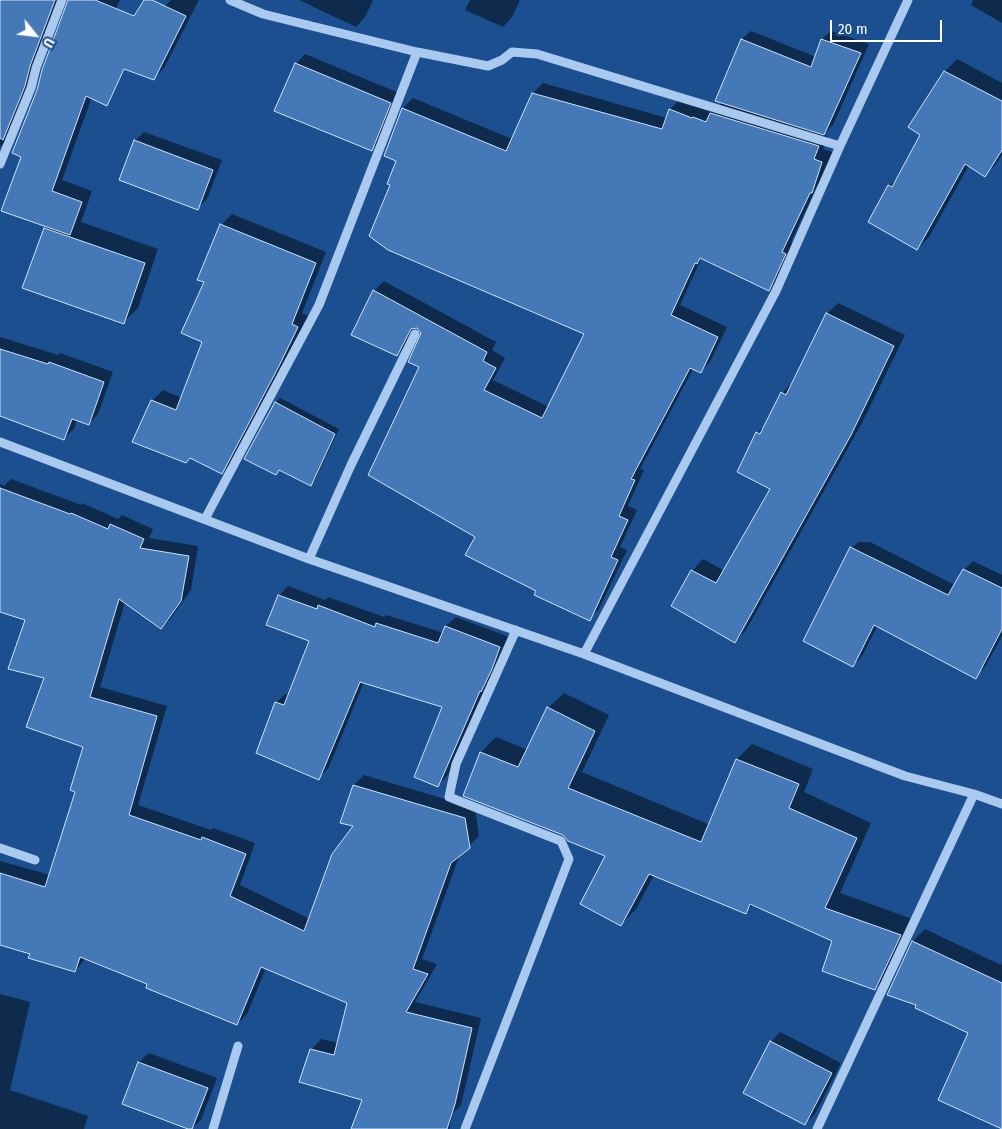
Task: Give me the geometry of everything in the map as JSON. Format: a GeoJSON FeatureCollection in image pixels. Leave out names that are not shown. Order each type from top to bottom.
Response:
{"type":"FeatureCollection","features":[{"type":"Feature","properties":{"kind":"street"},"geometry":{"type":"LineString","coordinates":[[0,164],[31,88],[36,68],[62,0]]}},
{"type":"Feature","properties":{"kind":"street"},"geometry":{"type":"LineString","coordinates":[[230,0],[263,14],[417,52],[488,66],[502,60],[512,52],[537,54],[840,146]]}},
{"type":"Feature","properties":{"kind":"street"},"geometry":{"type":"LineString","coordinates":[[584,654],[776,291],[840,146],[908,0]]}},
{"type":"Feature","properties":{"kind":"street"},"geometry":{"type":"LineString","coordinates":[[205,519],[319,305],[417,52]]}},
{"type":"Feature","properties":{"kind":"street"},"geometry":{"type":"LineString","coordinates":[[309,559],[351,465],[415,334]]}},
{"type":"Feature","properties":{"kind":"street"},"geometry":{"type":"LineString","coordinates":[[0,442],[309,559],[584,654],[905,776],[974,794],[1002,804]]}},
{"type":"Feature","properties":{"kind":"street"},"geometry":{"type":"LineString","coordinates":[[465,1129],[569,859],[562,841],[449,798],[456,764],[516,630]]}},
{"type":"Feature","properties":{"kind":"street"},"geometry":{"type":"LineString","coordinates":[[817,1129],[974,794]]}},
{"type":"Feature","properties":{"kind":"street"},"geometry":{"type":"LineString","coordinates":[[0,848],[35,860]]}},
{"type":"Feature","properties":{"kind":"street"},"geometry":{"type":"LineString","coordinates":[[213,1129],[238,1046]]}},
{"type":"Feature","properties":{"kind":"building"},"geometry":{"type":"Polygon","coordinates":[[[0,0],[55,0],[30,66],[25,86],[3,140],[0,138],[0,0]]]}},
{"type":"Feature","properties":{"kind":"building"},"geometry":{"type":"Polygon","coordinates":[[[68,0],[95,0],[134,16],[144,0],[152,0],[186,16],[154,80],[124,69],[107,106],[86,96],[52,191],[82,202],[70,235],[1,211],[21,157],[12,153],[37,90],[42,70],[68,0]]]}},
{"type":"Feature","properties":{"kind":"building"},"geometry":{"type":"Polygon","coordinates":[[[741,39],[811,67],[821,39],[861,53],[824,135],[715,101],[741,39]]]}},
{"type":"Feature","properties":{"kind":"building"},"geometry":{"type":"Polygon","coordinates":[[[295,63],[391,103],[372,151],[274,111],[295,63]]]}},
{"type":"Feature","properties":{"kind":"building"},"geometry":{"type":"Polygon","coordinates":[[[944,71],[1002,101],[1002,150],[985,177],[965,164],[917,250],[868,222],[888,185],[892,187],[920,135],[908,127],[944,71]]]}},
{"type":"Feature","properties":{"kind":"building"},"geometry":{"type":"Polygon","coordinates":[[[532,93],[662,129],[669,109],[706,122],[710,113],[819,146],[814,159],[822,162],[812,193],[810,193],[782,252],[786,254],[769,291],[700,258],[697,264],[695,263],[671,315],[718,337],[701,373],[690,368],[631,479],[635,480],[619,516],[628,520],[611,557],[618,560],[590,621],[534,595],[536,591],[465,555],[475,537],[368,475],[419,367],[408,362],[421,333],[417,328],[411,329],[397,356],[351,335],[373,290],[487,352],[483,361],[496,368],[484,390],[542,418],[584,334],[388,250],[369,236],[390,185],[387,184],[396,161],[384,156],[402,108],[506,151],[532,93]]]}},
{"type":"Feature","properties":{"kind":"building"},"geometry":{"type":"Polygon","coordinates":[[[134,140],[213,170],[198,210],[119,180],[134,140]]]}},
{"type":"Feature","properties":{"kind":"building"},"geometry":{"type":"Polygon","coordinates":[[[220,224],[316,263],[292,324],[298,327],[222,474],[190,458],[186,463],[132,442],[151,400],[176,410],[202,342],[181,333],[204,282],[197,280],[220,224]]]}},
{"type":"Feature","properties":{"kind":"building"},"geometry":{"type":"Polygon","coordinates":[[[44,228],[145,263],[124,324],[22,288],[44,228]]]}},
{"type":"Feature","properties":{"kind":"building"},"geometry":{"type":"Polygon","coordinates":[[[826,313],[894,346],[851,435],[735,643],[671,606],[691,570],[716,583],[770,489],[737,472],[756,432],[760,434],[781,392],[786,395],[826,313]]]}},
{"type":"Feature","properties":{"kind":"building"},"geometry":{"type":"Polygon","coordinates":[[[0,349],[48,364],[49,362],[104,382],[89,425],[72,419],[64,440],[0,416],[0,349]]]}},
{"type":"Feature","properties":{"kind":"building"},"geometry":{"type":"Polygon","coordinates":[[[275,402],[335,434],[311,486],[279,470],[276,475],[244,459],[275,402]]]}},
{"type":"Feature","properties":{"kind":"building"},"geometry":{"type":"Polygon","coordinates":[[[0,488],[71,513],[108,529],[110,524],[144,539],[140,548],[189,556],[181,601],[161,629],[119,599],[90,697],[157,716],[129,815],[201,840],[202,837],[246,854],[230,896],[304,931],[332,854],[353,826],[340,823],[353,785],[465,818],[470,848],[451,863],[413,969],[428,974],[406,1012],[472,1028],[455,1104],[447,1129],[351,1129],[362,1100],[299,1082],[310,1049],[334,1055],[347,1003],[261,967],[237,1025],[146,988],[147,984],[80,957],[75,972],[28,958],[30,954],[0,945],[0,873],[45,887],[75,792],[70,790],[83,747],[26,727],[44,678],[8,669],[25,620],[0,612],[0,488]]]}},
{"type":"Feature","properties":{"kind":"building"},"geometry":{"type":"Polygon","coordinates":[[[850,547],[948,595],[963,569],[1002,588],[1002,629],[976,679],[874,625],[853,667],[803,641],[850,547]]]}},
{"type":"Feature","properties":{"kind":"building"},"geometry":{"type":"Polygon","coordinates":[[[278,595],[317,609],[318,605],[375,627],[376,623],[438,643],[445,626],[500,647],[492,669],[480,691],[438,787],[414,777],[442,707],[360,682],[319,780],[256,753],[275,702],[284,705],[309,641],[266,625],[278,595]]]}},
{"type":"Feature","properties":{"kind":"building"},"geometry":{"type":"Polygon","coordinates":[[[547,707],[595,731],[568,788],[701,842],[736,759],[799,784],[789,808],[857,838],[825,908],[901,935],[875,990],[822,971],[832,941],[750,904],[746,914],[649,874],[621,926],[580,904],[605,856],[568,841],[563,835],[463,796],[480,752],[518,767],[547,707]]]}},
{"type":"Feature","properties":{"kind":"building"},"geometry":{"type":"Polygon","coordinates":[[[912,941],[1002,983],[1002,1129],[938,1100],[968,1033],[915,1008],[916,1005],[887,995],[912,941]]]}},
{"type":"Feature","properties":{"kind":"building"},"geometry":{"type":"Polygon","coordinates":[[[770,1041],[832,1073],[805,1125],[743,1093],[770,1041]]]}},
{"type":"Feature","properties":{"kind":"building"},"geometry":{"type":"Polygon","coordinates":[[[138,1062],[208,1088],[192,1129],[122,1104],[138,1062]]]}}]}
